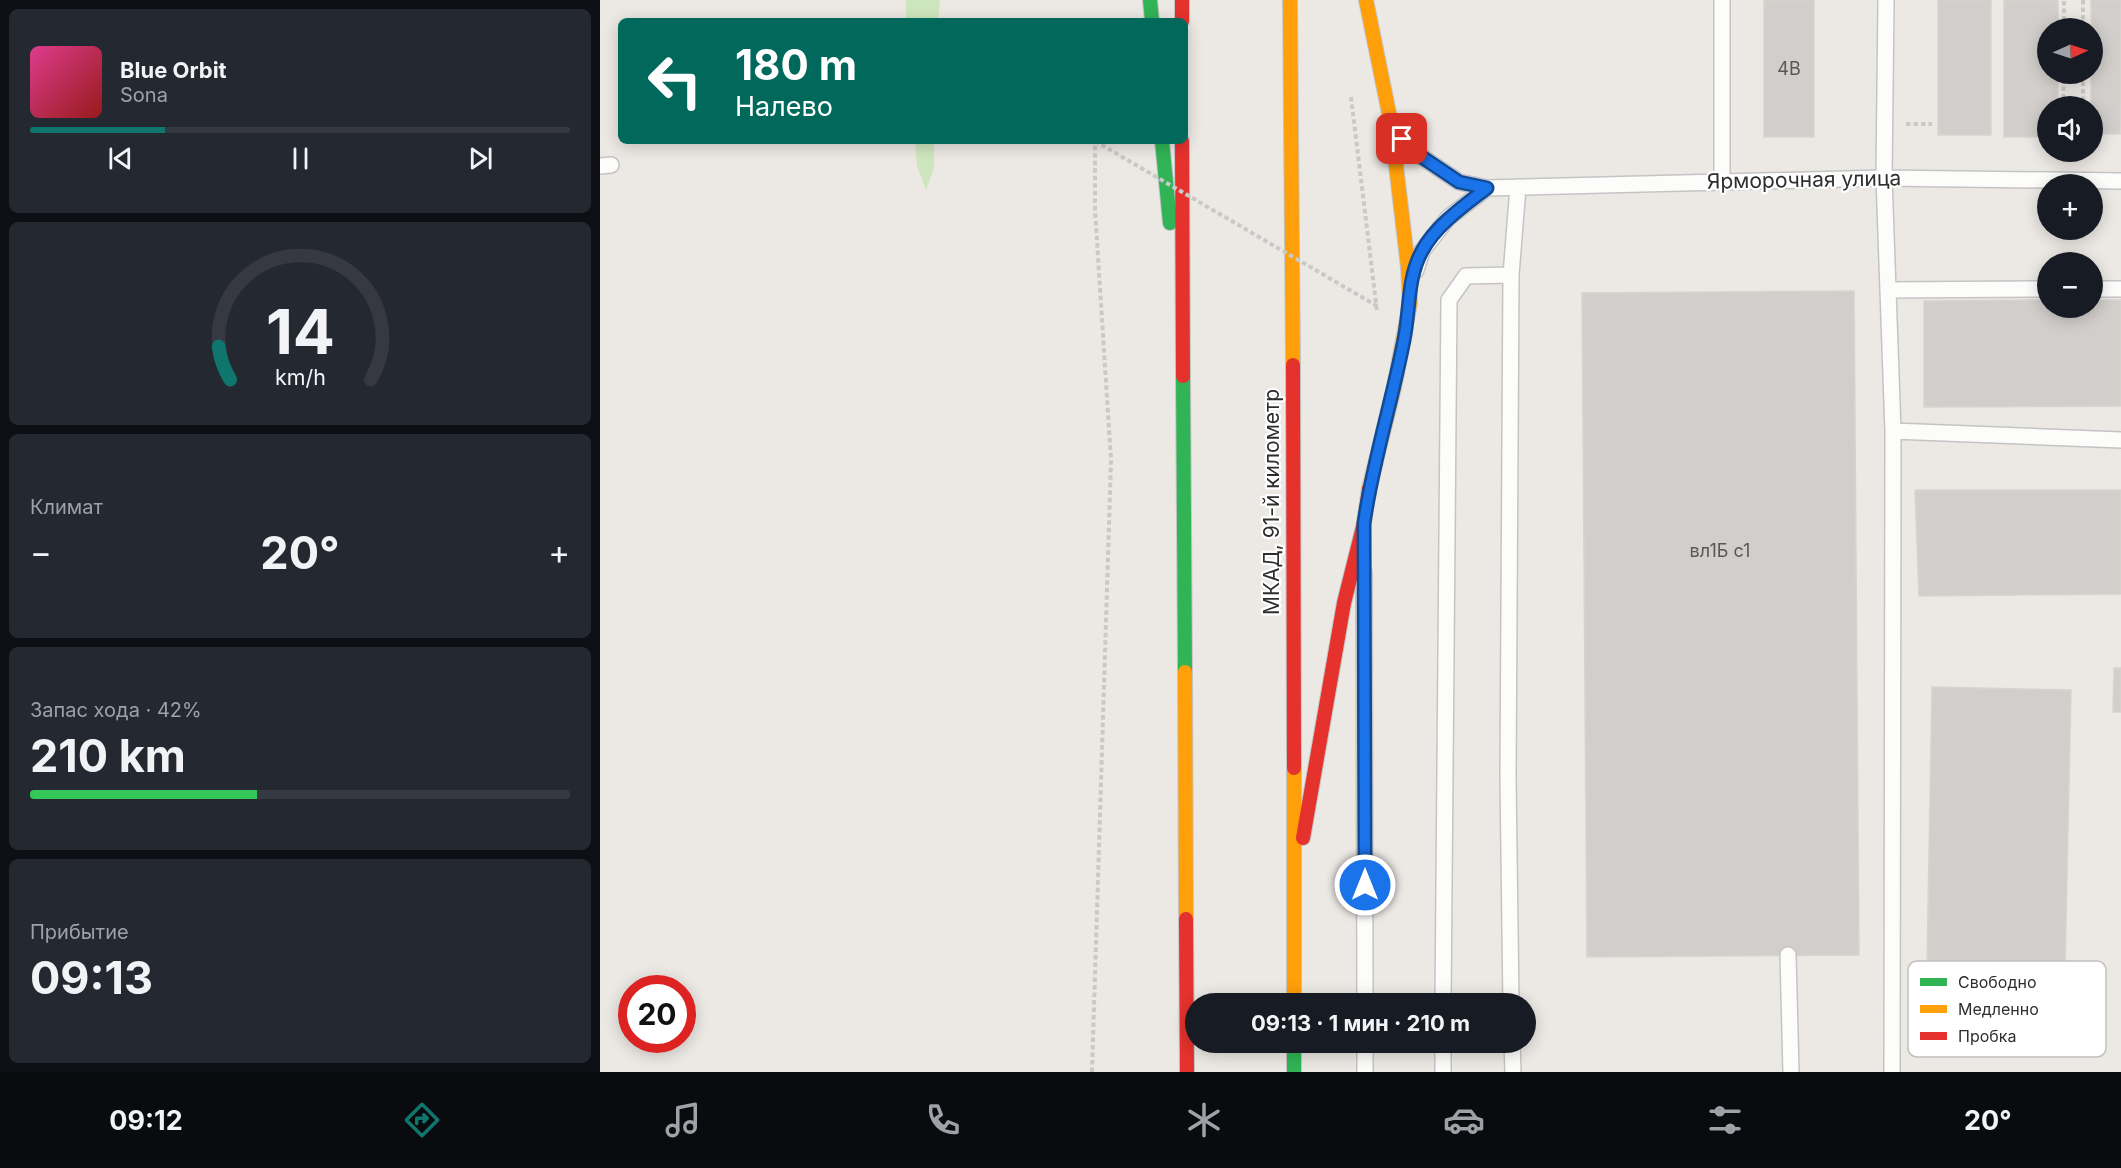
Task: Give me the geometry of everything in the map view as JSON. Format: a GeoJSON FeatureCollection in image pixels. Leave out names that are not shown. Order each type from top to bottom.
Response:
{"type":"FeatureCollection","features":[{"type":"Feature","properties":{"kind":"main road"},"geometry":{"type":"LineString","coordinates":[[1150,0],[1152,18]]}},
{"type":"Feature","properties":{"kind":"main road"},"geometry":{"type":"LineString","coordinates":[[1182,0],[1182,18]]}},
{"type":"Feature","properties":{"kind":"main road","name":"МКАД, 91-й километр"},"geometry":{"type":"LineString","coordinates":[[1290,0],[1293,276],[1293,993]]}},
{"type":"Feature","properties":{"kind":"main road"},"geometry":{"type":"LineString","coordinates":[[1293,890],[1344,603],[1405,338],[1410,303],[1391,126],[1366,0]]}},
{"type":"Feature","properties":{"kind":"main road"},"geometry":{"type":"LineString","coordinates":[[1162,144],[1184,384]]}},
{"type":"Feature","properties":{"kind":"main road"},"geometry":{"type":"LineString","coordinates":[[1182,144],[1187,1072]]}},
{"type":"Feature","properties":{"kind":"main road"},"geometry":{"type":"LineString","coordinates":[[1294,1053],[1294,1072]]}},
{"type":"Feature","properties":{"kind":"lane"},"geometry":{"type":"LineString","coordinates":[[1722,0],[1722,182]]}},
{"type":"Feature","properties":{"kind":"lane"},"geometry":{"type":"LineString","coordinates":[[1886,0],[1884,178],[1893,431],[1892,1072]]}},
{"type":"Feature","properties":{"kind":"lane","name":"Ярморочная улица"},"geometry":{"type":"LineString","coordinates":[[1391,126],[1413,151],[1459,182],[1487,188],[1884,178],[2121,181]]}},
{"type":"Feature","properties":{"kind":"lane"},"geometry":{"type":"LineString","coordinates":[[1511,993],[1508,777],[1510,275],[1518,187]]}},
{"type":"Feature","properties":{"kind":"lane"},"geometry":{"type":"LineString","coordinates":[[1410,289],[1422,251],[1448,218],[1487,188]]}},
{"type":"Feature","properties":{"kind":"lane"},"geometry":{"type":"LineString","coordinates":[[1443,993],[1449,300],[1466,276],[1510,275]]}},
{"type":"Feature","properties":{"kind":"lane"},"geometry":{"type":"LineString","coordinates":[[2103,289],[2121,288]]}},
{"type":"Feature","properties":{"kind":"lane"},"geometry":{"type":"LineString","coordinates":[[1888,290],[2037,289]]}},
{"type":"Feature","properties":{"kind":"lane"},"geometry":{"type":"LineString","coordinates":[[1893,431],[2121,440]]}},
{"type":"Feature","properties":{"kind":"lane"},"geometry":{"type":"LineString","coordinates":[[1364,523],[1365,993]]}},
{"type":"Feature","properties":{"kind":"lane"},"geometry":{"type":"LineString","coordinates":[[1788,955],[1791,1072]]}},
{"type":"Feature","properties":{"kind":"lane"},"geometry":{"type":"LineString","coordinates":[[1365,1053],[1365,1072]]}},
{"type":"Feature","properties":{"kind":"lane"},"geometry":{"type":"LineString","coordinates":[[1443,1053],[1443,1072]]}},
{"type":"Feature","properties":{"kind":"lane"},"geometry":{"type":"LineString","coordinates":[[1512,1053],[1513,1072]]}},
{"type":"Feature","properties":{"kind":"path"},"geometry":{"type":"LineString","coordinates":[[2064,0],[2064,18]]}},
{"type":"Feature","properties":{"kind":"path"},"geometry":{"type":"LineString","coordinates":[[2083,0],[2083,18]]}},
{"type":"Feature","properties":{"kind":"path"},"geometry":{"type":"LineString","coordinates":[[1351,97],[1378,318]]}},
{"type":"Feature","properties":{"kind":"path"},"geometry":{"type":"LineString","coordinates":[[1092,1072],[1111,460],[1095,210],[1095,144]]}},
{"type":"Feature","properties":{"kind":"path"},"geometry":{"type":"LineString","coordinates":[[1100,144],[1377,306]]}},
{"type":"Feature","properties":{"kind":"green space"},"geometry":{"type":"Polygon","coordinates":[[[906,0],[940,0],[938,18],[906,18],[906,0]]]}},
{"type":"Feature","properties":{"kind":"green space"},"geometry":{"type":"Polygon","coordinates":[[[915,144],[934,144],[934,168],[926,190],[917,166],[915,144]]]}},
{"type":"Feature","properties":{"kind":"building"},"geometry":{"type":"Polygon","coordinates":[[[1764,0],[1814,0],[1814,137],[1764,137],[1764,0]]]}},
{"type":"Feature","properties":{"kind":"building"},"geometry":{"type":"Polygon","coordinates":[[[1938,0],[1991,0],[1991,135],[1938,135],[1938,0]]]}},
{"type":"Feature","properties":{"kind":"building"},"geometry":{"type":"Polygon","coordinates":[[[2004,0],[2058,0],[2058,18],[2037,18],[2037,84],[2058,84],[2058,96],[2037,96],[2037,137],[2004,137],[2004,0]]]}},
{"type":"Feature","properties":{"kind":"building"},"geometry":{"type":"Polygon","coordinates":[[[2091,0],[2121,0],[2120,134],[2103,134],[2103,96],[2091,96],[2091,84],[2103,84],[2103,18],[2091,18],[2091,0]]]}},
{"type":"Feature","properties":{"kind":"building"},"geometry":{"type":"Polygon","coordinates":[[[1854,291],[1859,955],[1587,957],[1582,293],[1854,291]]]}},
{"type":"Feature","properties":{"kind":"building"},"geometry":{"type":"Polygon","coordinates":[[[2037,300],[2037,318],[2103,318],[2103,300],[2121,300],[2121,406],[1924,407],[1924,301],[2037,300]]]}},
{"type":"Feature","properties":{"kind":"building"},"geometry":{"type":"Polygon","coordinates":[[[1915,490],[2121,490],[2121,594],[1919,596],[1915,490]]]}},
{"type":"Feature","properties":{"kind":"building"},"geometry":{"type":"Polygon","coordinates":[[[2114,668],[2121,668],[2121,712],[2113,712],[2114,668]]]}},
{"type":"Feature","properties":{"kind":"building"},"geometry":{"type":"Polygon","coordinates":[[[1932,687],[2071,690],[2065,961],[1927,961],[1932,687]]]}},
{"type":"Feature","properties":{"kind":"traffic: fast"},"geometry":{"type":"LineString","coordinates":[[1150,0],[1152,18]]}},
{"type":"Feature","properties":{"kind":"traffic: fast"},"geometry":{"type":"LineString","coordinates":[[1162,144],[1170,223]]}},
{"type":"Feature","properties":{"kind":"traffic: fast"},"geometry":{"type":"LineString","coordinates":[[1183,376],[1185,672]]}},
{"type":"Feature","properties":{"kind":"traffic: fast"},"geometry":{"type":"LineString","coordinates":[[1294,1053],[1294,1072]]}},
{"type":"Feature","properties":{"kind":"traffic: slow"},"geometry":{"type":"LineString","coordinates":[[1290,0],[1293,365]]}},
{"type":"Feature","properties":{"kind":"traffic: slow"},"geometry":{"type":"LineString","coordinates":[[1366,0],[1391,123],[1410,303],[1394,388],[1369,489]]}},
{"type":"Feature","properties":{"kind":"traffic: slow"},"geometry":{"type":"LineString","coordinates":[[1185,672],[1186,919]]}},
{"type":"Feature","properties":{"kind":"traffic: slow"},"geometry":{"type":"LineString","coordinates":[[1294,768],[1294,993]]}},
{"type":"Feature","properties":{"kind":"traffic: jam"},"geometry":{"type":"LineString","coordinates":[[1182,0],[1182,18]]}},
{"type":"Feature","properties":{"kind":"traffic: jam"},"geometry":{"type":"LineString","coordinates":[[1182,144],[1183,376]]}},
{"type":"Feature","properties":{"kind":"traffic: jam"},"geometry":{"type":"LineString","coordinates":[[1293,365],[1294,768]]}},
{"type":"Feature","properties":{"kind":"traffic: jam"},"geometry":{"type":"LineString","coordinates":[[1303,838],[1344,603],[1364,523],[1369,489]]}},
{"type":"Feature","properties":{"kind":"traffic: jam"},"geometry":{"type":"LineString","coordinates":[[1186,919],[1187,1072]]}},
{"type":"Feature","properties":{"kind":"route"},"geometry":{"type":"LineString","coordinates":[[1365,885],[1364,523],[1371,478],[1405,338],[1410,289],[1422,251],[1448,218],[1487,188],[1459,182],[1413,151],[1402,139]]}}]}
